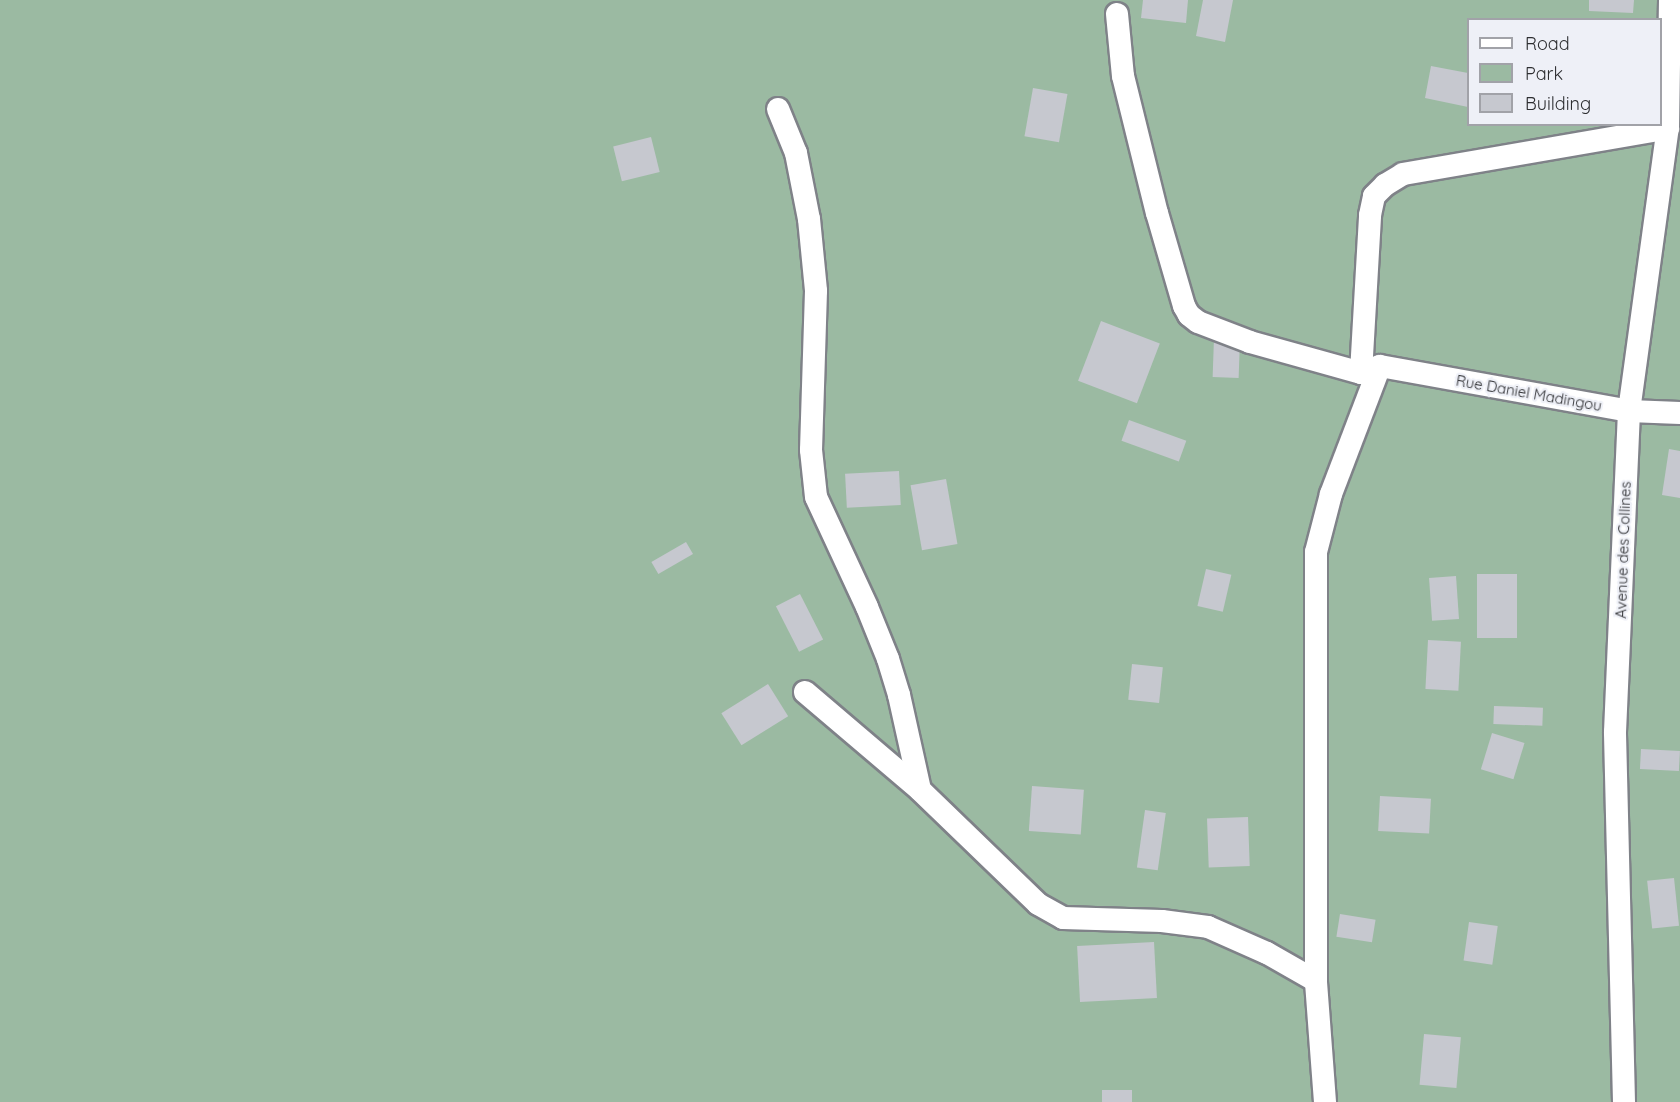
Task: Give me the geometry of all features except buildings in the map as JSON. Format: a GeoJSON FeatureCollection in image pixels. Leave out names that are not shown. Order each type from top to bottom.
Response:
{"type":"FeatureCollection","features":[{"type":"Feature","properties":{"kind":"street","name":"Avenue des Collines"},"geometry":{"type":"LineString","coordinates":[[1624,1102],[1616,732],[1629,411],[1668,128],[1671,0]]}},
{"type":"Feature","properties":{"kind":"street","name":"Rue Daniel Madingou"},"geometry":{"type":"LineString","coordinates":[[1117,14],[1123,76],[1157,213],[1184,306],[1198,321],[1250,342],[1370,370],[1629,411],[1680,413]]}},
{"type":"Feature","properties":{"kind":"street"},"geometry":{"type":"LineString","coordinates":[[778,109],[796,153],[809,219],[816,291],[812,450],[816,498],[888,659],[904,716],[920,790]]}},
{"type":"Feature","properties":{"kind":"street"},"geometry":{"type":"LineString","coordinates":[[1325,1102],[1316,981],[1316,552],[1331,494],[1370,370],[1370,215],[1374,196],[1385,185],[1403,174],[1668,128]]}},
{"type":"Feature","properties":{"kind":"street"},"geometry":{"type":"LineString","coordinates":[[805,692],[920,790],[1038,904],[1063,918],[1162,921],[1208,927],[1267,953],[1316,981]]}},
{"type":"Feature","properties":{"kind":"green space"},"geometry":{"type":"Polygon","coordinates":[[[0,0],[1680,0],[1680,1102],[0,1102],[0,0]]]}}]}
